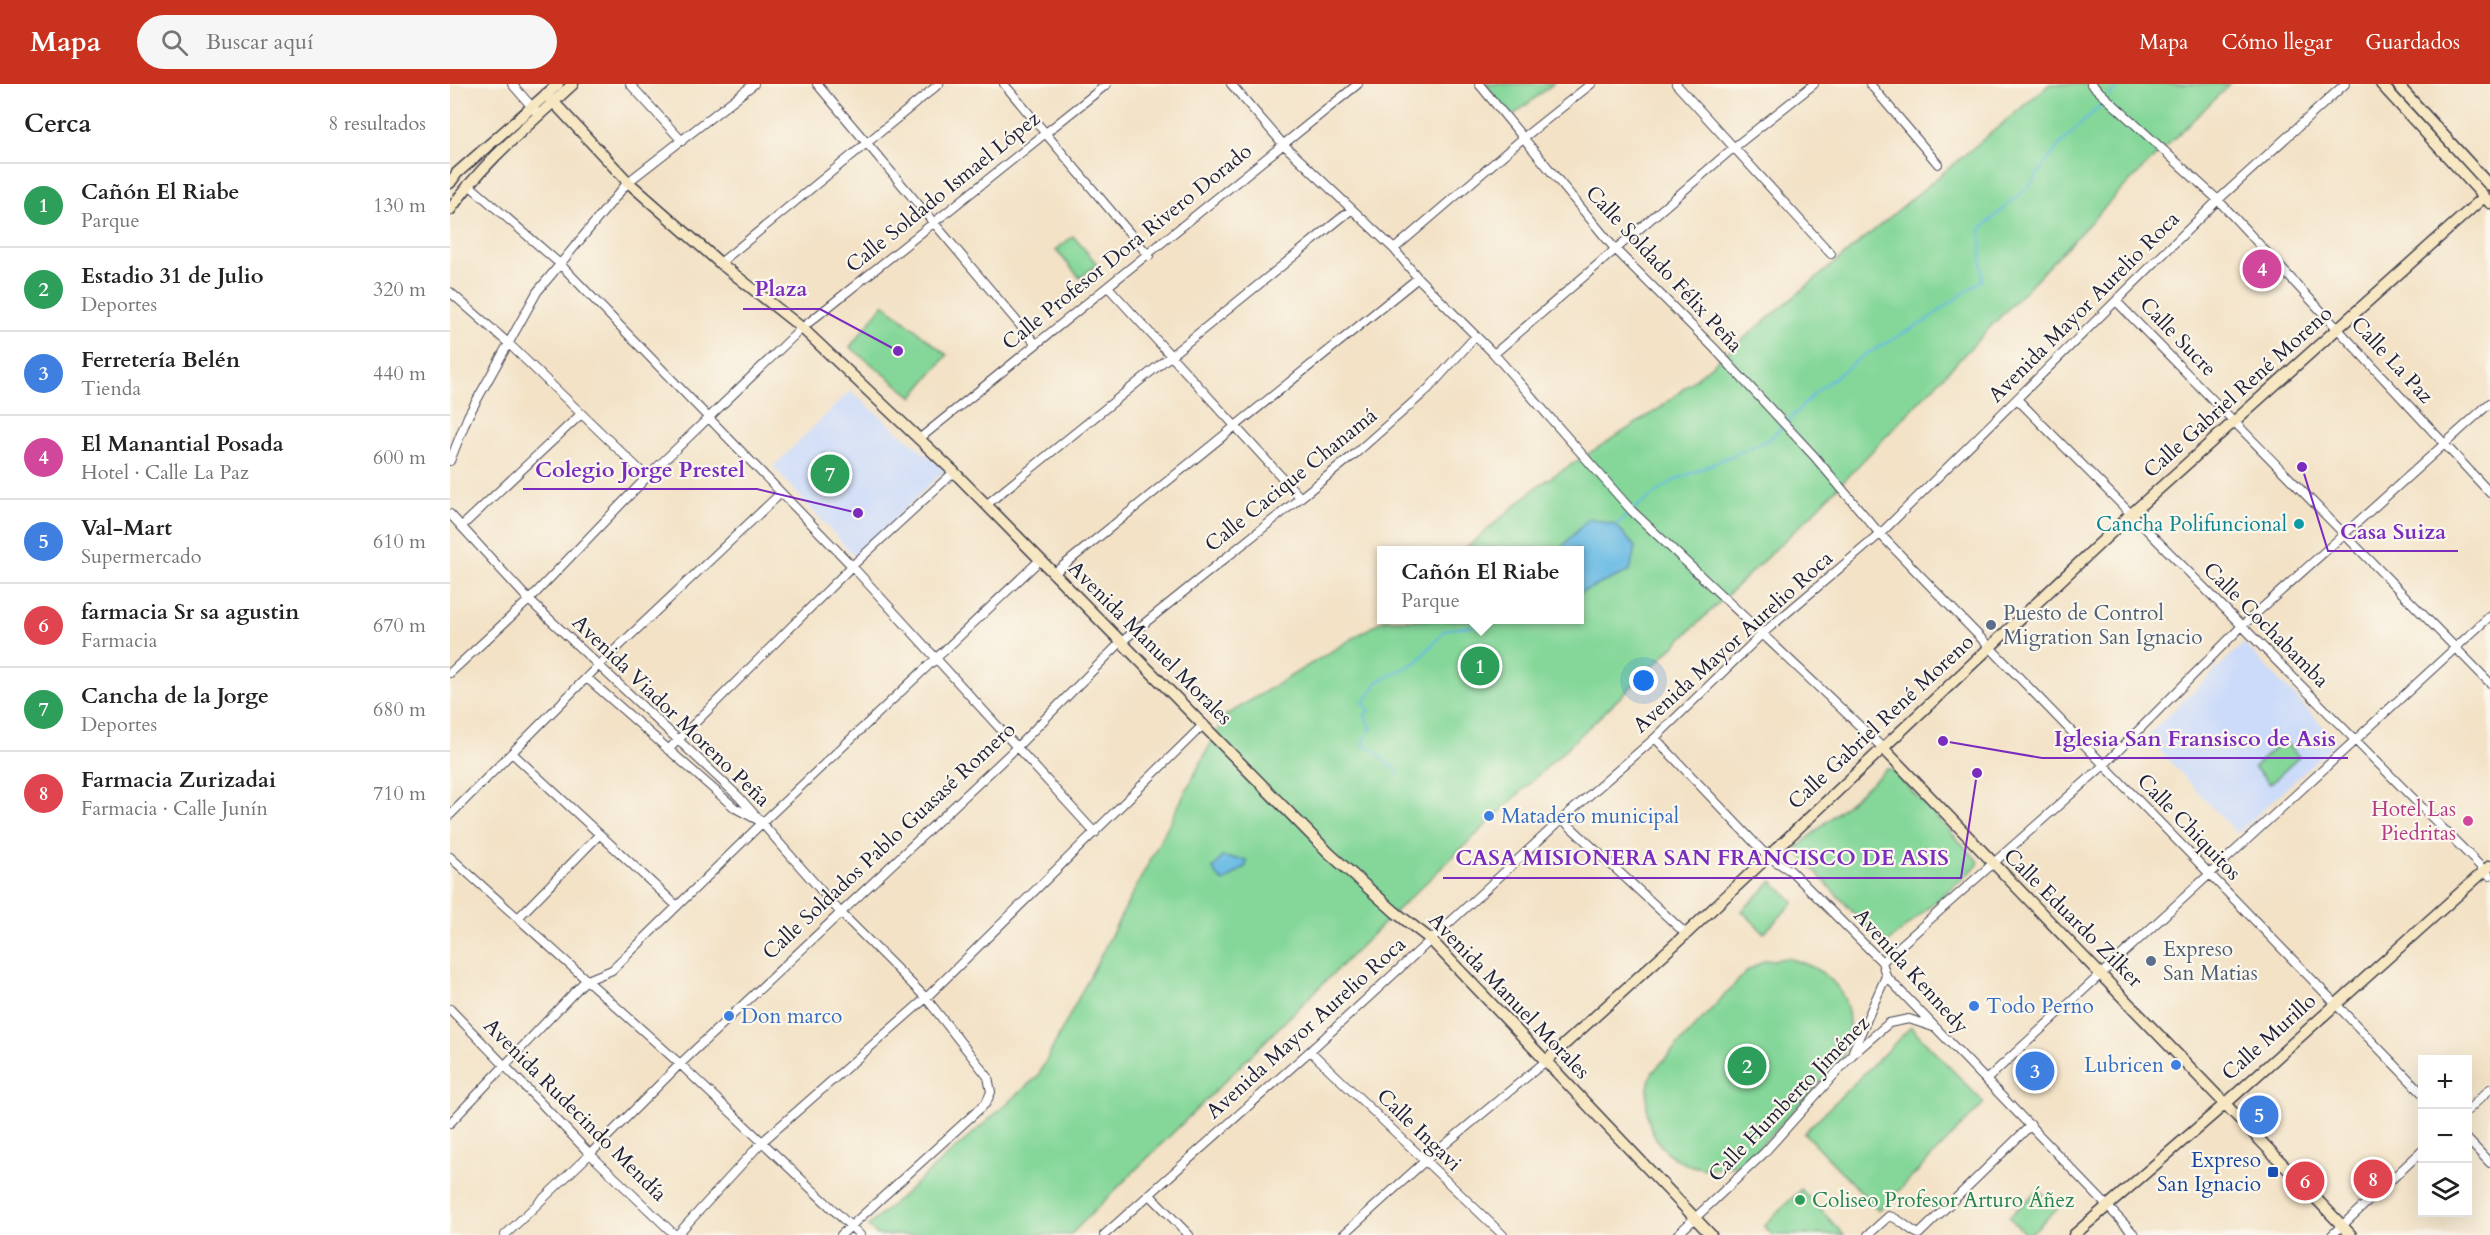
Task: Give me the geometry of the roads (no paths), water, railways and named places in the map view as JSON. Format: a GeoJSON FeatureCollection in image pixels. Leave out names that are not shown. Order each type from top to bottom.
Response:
{"type":"FeatureCollection","features":[{"type":"Feature","properties":{"kind":"street"},"geometry":{"type":"LineString","coordinates":[[512,84],[535,111]]}},
{"type":"Feature","properties":{"kind":"street"},"geometry":{"type":"LineString","coordinates":[[550,98],[558,84]]}},
{"type":"Feature","properties":{"kind":"street"},"geometry":{"type":"LineString","coordinates":[[450,183],[457,173],[550,98],[573,84]]}},
{"type":"Feature","properties":{"kind":"street"},"geometry":{"type":"LineString","coordinates":[[630,84],[682,141]]}},
{"type":"Feature","properties":{"kind":"street"},"geometry":{"type":"LineString","coordinates":[[450,460],[468,416],[507,342],[537,292],[628,182],[754,84]]}},
{"type":"Feature","properties":{"kind":"street"},"geometry":{"type":"LineString","coordinates":[[817,84],[1036,344]]}},
{"type":"Feature","properties":{"kind":"street"},"geometry":{"type":"LineString","coordinates":[[720,263],[939,84]]}},
{"type":"Feature","properties":{"kind":"street"},"geometry":{"type":"LineString","coordinates":[[1004,84],[1047,131],[1149,256]]}},
{"type":"Feature","properties":{"kind":"street","name":"Calle Soldado Ismael López"},"geometry":{"type":"LineString","coordinates":[[450,673],[529,600],[647,477],[802,328],[1107,84]]}},
{"type":"Feature","properties":{"kind":"street","name":"Calle Eduardo Zilker"},"geometry":{"type":"LineString","coordinates":[[1231,84],[1283,144],[1394,249],[1418,278],[1494,354],[1632,511],[1883,747],[1993,864],[2103,973],[2224,1105],[2351,1235]]}},
{"type":"Feature","properties":{"kind":"street","name":"Calle Profesor Dora Rivero Dorado"},"geometry":{"type":"LineString","coordinates":[[919,439],[1149,256],[1358,84]]}},
{"type":"Feature","properties":{"kind":"street","name":"Calle Soldado Félix Peña"},"geometry":{"type":"LineString","coordinates":[[1479,84],[1522,139],[1615,249],[1714,348],[1790,430]]}},
{"type":"Feature","properties":{"kind":"street"},"geometry":{"type":"LineString","coordinates":[[1394,249],[1522,139],[1591,84]]}},
{"type":"Feature","properties":{"kind":"street"},"geometry":{"type":"LineString","coordinates":[[1676,84],[1732,149],[1830,254]]}},
{"type":"Feature","properties":{"kind":"street"},"geometry":{"type":"LineString","coordinates":[[1494,354],[1732,149],[1814,84]]}},
{"type":"Feature","properties":{"kind":"street"},"geometry":{"type":"LineString","coordinates":[[1870,84],[1938,164]]}},
{"type":"Feature","properties":{"kind":"street","name":"Calle La Paz"},"geometry":{"type":"LineString","coordinates":[[2091,84],[2218,200],[2490,493]]}},
{"type":"Feature","properties":{"kind":"street","name":"Avenida Mayor Aurelio Roca"},"geometry":{"type":"LineString","coordinates":[[1104,1235],[1310,1051],[1562,819],[1655,738],[1762,634],[1880,534],[2218,200],[2345,84]]}},
{"type":"Feature","properties":{"kind":"street"},"geometry":{"type":"LineString","coordinates":[[2380,84],[2487,200]]}},
{"type":"Feature","properties":{"kind":"street"},"geometry":{"type":"LineString","coordinates":[[2397,84],[2490,186]]}},
{"type":"Feature","properties":{"kind":"street","name":"Avenida Manuel Morales"},"geometry":{"type":"LineString","coordinates":[[550,98],[628,182],[720,263],[802,328],[954,472],[1330,854],[1395,912],[1430,939],[1711,1235]]}},
{"type":"Feature","properties":{"kind":"street"},"geometry":{"type":"LineString","coordinates":[[450,210],[468,184],[535,111]]}},
{"type":"Feature","properties":{"kind":"street"},"geometry":{"type":"LineString","coordinates":[[468,184],[560,264],[852,566],[1095,833]]}},
{"type":"Feature","properties":{"kind":"street","name":"Calle Gabriel René Moreno"},"geometry":{"type":"LineString","coordinates":[[1546,1061],[1686,933],[2131,514],[2337,329],[2487,200]]}},
{"type":"Feature","properties":{"kind":"street"},"geometry":{"type":"LineString","coordinates":[[986,505],[1172,357],[1351,210]]}},
{"type":"Feature","properties":{"kind":"street"},"geometry":{"type":"LineString","coordinates":[[1053,574],[1418,278]]}},
{"type":"Feature","properties":{"kind":"street"},"geometry":{"type":"LineString","coordinates":[[1109,288],[1299,496]]}},
{"type":"Feature","properties":{"kind":"street"},"geometry":{"type":"LineString","coordinates":[[450,292],[507,342],[647,477]]}},
{"type":"Feature","properties":{"kind":"street","name":"Calle Sucre"},"geometry":{"type":"LineString","coordinates":[[2116,300],[2490,683]]}},
{"type":"Feature","properties":{"kind":"street","name":"Calle Cacique Chanamá"},"geometry":{"type":"LineString","coordinates":[[1120,643],[1299,496],[1356,453],[1428,389],[1476,336]]}},
{"type":"Feature","properties":{"kind":"street","name":"Calle Cochabamba"},"geometry":{"type":"LineString","coordinates":[[2017,399],[2488,871]]}},
{"type":"Feature","properties":{"kind":"street"},"geometry":{"type":"LineString","coordinates":[[1882,962],[2104,765],[2242,626],[2490,403]]}},
{"type":"Feature","properties":{"kind":"street"},"geometry":{"type":"LineString","coordinates":[[462,526],[581,414]]}},
{"type":"Feature","properties":{"kind":"street","name":"Calle Chiquitos"},"geometry":{"type":"LineString","coordinates":[[1790,430],[1880,534],[2418,1089]]}},
{"type":"Feature","properties":{"kind":"street"},"geometry":{"type":"LineString","coordinates":[[668,750],[678,737],[852,566],[954,472]]}},
{"type":"Feature","properties":{"kind":"street"},"geometry":{"type":"LineString","coordinates":[[450,815],[599,665],[781,493]]}},
{"type":"Feature","properties":{"kind":"street","name":"Avenida Viador Moreno Peña"},"geometry":{"type":"LineString","coordinates":[[450,514],[529,600],[678,737],[762,823]]}},
{"type":"Feature","properties":{"kind":"street"},"geometry":{"type":"LineString","coordinates":[[450,1123],[507,1066],[585,981],[612,970],[762,823],[937,660],[1040,560]]}},
{"type":"Feature","properties":{"kind":"street"},"geometry":{"type":"LineString","coordinates":[[1988,1079],[2490,616]]}},
{"type":"Feature","properties":{"kind":"street","name":"Calle Soldados Pablo Guasasé Romero"},"geometry":{"type":"LineString","coordinates":[[505,1235],[680,1064],[1017,747],[1120,643]]}},
{"type":"Feature","properties":{"kind":"street","name":"Avenida Viador Moreno Peña"},"geometry":{"type":"LineString","coordinates":[[587,678],[735,808],[762,823]]}},
{"type":"Feature","properties":{"kind":"street"},"geometry":{"type":"LineString","coordinates":[[676,1235],[762,1142],[926,998],[1204,724]]}},
{"type":"Feature","properties":{"kind":"street","name":"Avenida Kennedy"},"geometry":{"type":"LineString","coordinates":[[1655,738],[1767,856],[1791,871],[1882,962],[1886,976],[1988,1079],[2135,1235]]}},
{"type":"Feature","properties":{"kind":"street"},"geometry":{"type":"LineString","coordinates":[[512,753],[677,906]]}},
{"type":"Feature","properties":{"kind":"street"},"geometry":{"type":"LineString","coordinates":[[1562,819],[1686,933]]}},
{"type":"Feature","properties":{"kind":"street"},"geometry":{"type":"LineString","coordinates":[[762,823],[840,912],[926,998],[988,1077],[991,1092],[986,1103],[842,1235]]}},
{"type":"Feature","properties":{"kind":"street"},"geometry":{"type":"LineString","coordinates":[[518,918],[599,835]]}},
{"type":"Feature","properties":{"kind":"street"},"geometry":{"type":"LineString","coordinates":[[450,857],[585,981],[680,1064],[860,1235]]}},
{"type":"Feature","properties":{"kind":"street","name":"Calle Murillo"},"geometry":{"type":"LineString","coordinates":[[2074,1235],[2224,1105],[2335,1003],[2488,871]]}},
{"type":"Feature","properties":{"kind":"street"},"geometry":{"type":"LineString","coordinates":[[1852,1056],[1886,976]]}},
{"type":"Feature","properties":{"kind":"street","name":"Avenida Rudecindo Mendía"},"geometry":{"type":"LineString","coordinates":[[450,1009],[590,1154],[676,1235]]}},
{"type":"Feature","properties":{"kind":"street","name":"Calle Humberto Jiménez"},"geometry":{"type":"LineString","coordinates":[[1677,1235],[1764,1153],[1852,1056],[1889,1023],[1909,1019],[1938,1028]]}},
{"type":"Feature","properties":{"kind":"street","name":"Calle Ingavi"},"geometry":{"type":"LineString","coordinates":[[1310,1051],[1503,1235]]}},
{"type":"Feature","properties":{"kind":"street"},"geometry":{"type":"LineString","coordinates":[[1343,1235],[1425,1161],[1546,1061]]}},
{"type":"Feature","properties":{"kind":"street"},"geometry":{"type":"LineString","coordinates":[[2469,1109],[2490,1089]]}},
{"type":"Feature","properties":{"kind":"street"},"geometry":{"type":"LineString","coordinates":[[1868,1235],[1889,1216],[1897,1218],[1911,1231],[1919,1234],[2031,1125]]}},
{"type":"Feature","properties":{"kind":"street"},"geometry":{"type":"LineString","coordinates":[[2472,1144],[2490,1163]]}},
{"type":"Feature","properties":{"kind":"street"},"geometry":{"type":"LineString","coordinates":[[2332,1235],[2418,1155]]}},
{"type":"Feature","properties":{"kind":"street"},"geometry":{"type":"LineString","coordinates":[[1149,1194],[1189,1235]]}},
{"type":"Feature","properties":{"kind":"water"},"geometry":{"type":"Polygon","coordinates":[[[1589,518],[1616,525],[1635,547],[1630,571],[1584,591],[1584,546],[1563,546],[1589,518]]]}},
{"type":"Feature","properties":{"kind":"water"},"geometry":{"type":"Polygon","coordinates":[[[1222,857],[1247,860],[1246,866],[1224,882],[1213,869],[1222,857]]]}},
{"type":"Feature","properties":{"kind":"waterway"},"geometry":{"type":"LineString","coordinates":[[2109,96],[2121,84]]}},
{"type":"Feature","properties":{"kind":"waterway"},"geometry":{"type":"LineString","coordinates":[[1786,423],[1817,391],[1864,355],[1924,322],[1982,280],[1981,229],[2030,185],[2058,146],[2106,100]]}},
{"type":"Feature","properties":{"kind":"waterway"},"geometry":{"type":"LineString","coordinates":[[1634,509],[1673,481],[1770,439],[1782,427]]}},
{"type":"Feature","properties":{"kind":"waterway"},"geometry":{"type":"LineString","coordinates":[[1616,525],[1630,513]]}},
{"type":"Feature","properties":{"kind":"waterway"},"geometry":{"type":"LineString","coordinates":[[1399,775],[1393,766],[1389,766],[1374,749],[1363,746],[1368,731],[1372,729],[1364,715],[1370,710],[1363,704],[1377,682],[1417,662],[1445,630],[1484,624]]}},
{"type":"Feature","properties":{"kind":"place","name":"El Manantial Posada"},"geometry":{"type":"Point","coordinates":[2262,269]}},
{"type":"Feature","properties":{"kind":"place","name":"Plaza"},"geometry":{"type":"Point","coordinates":[898,351]}},
{"type":"Feature","properties":{"kind":"place","name":"Casa Suiza"},"geometry":{"type":"Point","coordinates":[2302,467]}},
{"type":"Feature","properties":{"kind":"place","name":"Cancha de la Jorge"},"geometry":{"type":"Point","coordinates":[830,474]}},
{"type":"Feature","properties":{"kind":"place","name":"Colegio Jorge Prestel"},"geometry":{"type":"Point","coordinates":[858,513]}},
{"type":"Feature","properties":{"kind":"place","name":"Cancha Polifuncional"},"geometry":{"type":"Point","coordinates":[2299,524]}},
{"type":"Feature","properties":{"kind":"place","name":"Puesto de Control Migration San Ignacio"},"geometry":{"type":"Point","coordinates":[1991,625]}},
{"type":"Feature","properties":{"kind":"place","name":"Cañón El Riabe"},"geometry":{"type":"Point","coordinates":[1480,666]}},
{"type":"Feature","properties":{"kind":"place","name":"Iglesia San Fransisco de Asis"},"geometry":{"type":"Point","coordinates":[1943,741]}},
{"type":"Feature","properties":{"kind":"place","name":"CASA MISIONERA SAN FRANCISCO DE ASIS"},"geometry":{"type":"Point","coordinates":[1977,773]}},
{"type":"Feature","properties":{"kind":"place","name":"Matadero municipal"},"geometry":{"type":"Point","coordinates":[1489,816]}},
{"type":"Feature","properties":{"kind":"place","name":"Hotel Las Piedritas"},"geometry":{"type":"Point","coordinates":[2468,821]}},
{"type":"Feature","properties":{"kind":"place","name":"Expreso San Matias"},"geometry":{"type":"Point","coordinates":[2151,961]}},
{"type":"Feature","properties":{"kind":"place","name":"Todo Perno"},"geometry":{"type":"Point","coordinates":[1974,1006]}},
{"type":"Feature","properties":{"kind":"place","name":"Don marco"},"geometry":{"type":"Point","coordinates":[729,1016]}},
{"type":"Feature","properties":{"kind":"place","name":"Lubricen"},"geometry":{"type":"Point","coordinates":[2176,1065]}},
{"type":"Feature","properties":{"kind":"place","name":"Estadio 31 de Julio"},"geometry":{"type":"Point","coordinates":[1747,1066]}},
{"type":"Feature","properties":{"kind":"place","name":"Ferretería Belén"},"geometry":{"type":"Point","coordinates":[2035,1071]}},
{"type":"Feature","properties":{"kind":"place","name":"Val-Mart"},"geometry":{"type":"Point","coordinates":[2259,1115]}},
{"type":"Feature","properties":{"kind":"place","name":"Expreso San Ignacio"},"geometry":{"type":"Point","coordinates":[2273,1172]}},
{"type":"Feature","properties":{"kind":"place","name":"Farmacia Zurizadai"},"geometry":{"type":"Point","coordinates":[2373,1179]}},
{"type":"Feature","properties":{"kind":"place","name":"farmacia Sr sa agustin"},"geometry":{"type":"Point","coordinates":[2305,1181]}},
{"type":"Feature","properties":{"kind":"place","name":"Coliseo Profesor Arturo Áñez"},"geometry":{"type":"Point","coordinates":[1800,1200]}}]}
